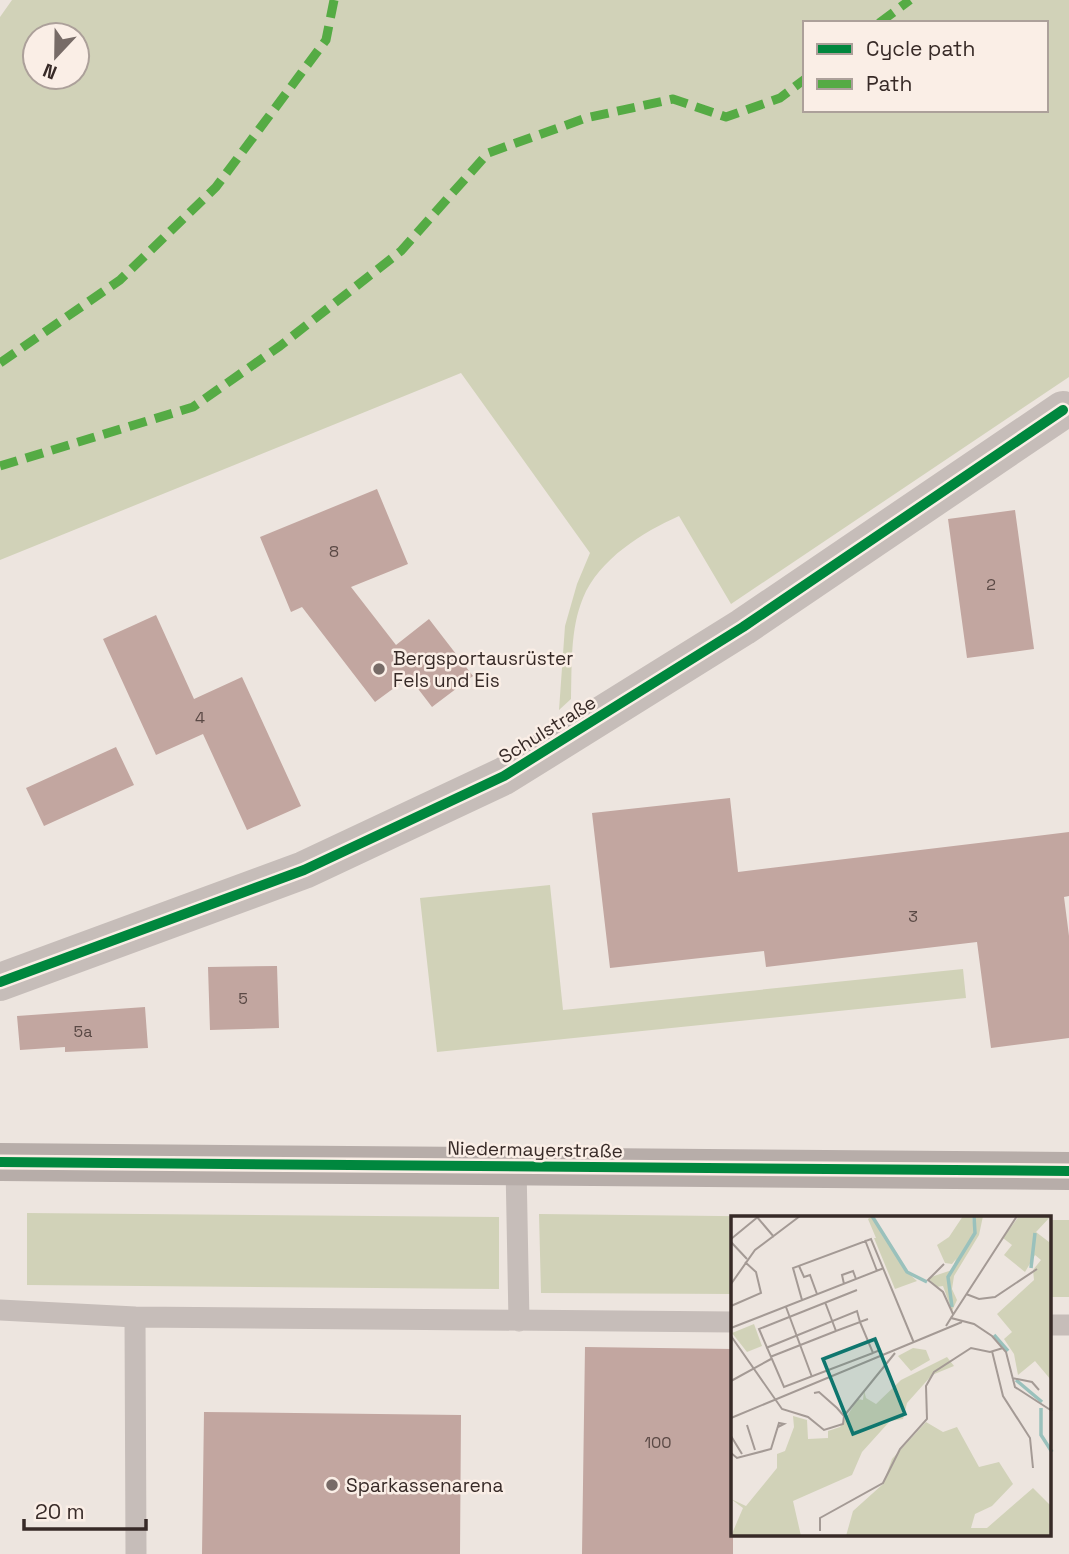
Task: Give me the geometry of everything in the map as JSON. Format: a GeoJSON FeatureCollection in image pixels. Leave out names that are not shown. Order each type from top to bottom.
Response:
{"type":"FeatureCollection","features":[{"type":"Feature","properties":{"kind":"main road","name":"Niedermayerstraße"},"geometry":{"type":"LineString","coordinates":[[0,1162],[1069,1171]]}},
{"type":"Feature","properties":{"kind":"street","name":"Schulstraße"},"geometry":{"type":"LineString","coordinates":[[0,982],[303,870],[504,776],[743,627],[1066,408]]}},
{"type":"Feature","properties":{"kind":"lane"},"geometry":{"type":"LineString","coordinates":[[516,1166],[519,1321]]}},
{"type":"Feature","properties":{"kind":"lane"},"geometry":{"type":"LineString","coordinates":[[0,1310],[135,1317],[731,1322]]}},
{"type":"Feature","properties":{"kind":"lane"},"geometry":{"type":"LineString","coordinates":[[135,1317],[136,1554]]}},
{"type":"Feature","properties":{"kind":"green space"},"geometry":{"type":"Polygon","coordinates":[[[12,0],[1069,0],[1069,377],[731,604],[679,516],[637,539],[600,571],[583,598],[574,635],[571,699],[559,710],[565,626],[577,584],[590,553],[461,373],[0,560],[0,17],[12,0]]]}},
{"type":"Feature","properties":{"kind":"green space"},"geometry":{"type":"Polygon","coordinates":[[[550,885],[563,1010],[963,969],[966,998],[437,1052],[420,898],[550,885]]]}},
{"type":"Feature","properties":{"kind":"green space"},"geometry":{"type":"Polygon","coordinates":[[[27,1213],[499,1217],[499,1289],[27,1285],[27,1213]]]}},
{"type":"Feature","properties":{"kind":"green space"},"geometry":{"type":"Polygon","coordinates":[[[539,1214],[731,1216],[731,1294],[541,1293],[539,1214]]]}},
{"type":"Feature","properties":{"kind":"green space"},"geometry":{"type":"Polygon","coordinates":[[[1052,1220],[1069,1220],[1069,1297],[1052,1297],[1052,1220]]]}},
{"type":"Feature","properties":{"kind":"building"},"geometry":{"type":"Polygon","coordinates":[[[377,489],[408,564],[351,587],[396,645],[429,619],[473,676],[432,707],[409,677],[375,702],[302,607],[291,612],[260,537],[377,489]]]}},
{"type":"Feature","properties":{"kind":"building"},"geometry":{"type":"Polygon","coordinates":[[[1015,510],[1034,649],[967,658],[948,519],[1015,510]]]}},
{"type":"Feature","properties":{"kind":"building"},"geometry":{"type":"Polygon","coordinates":[[[156,615],[194,699],[242,677],[301,806],[247,830],[203,734],[156,755],[103,639],[156,615]]]}},
{"type":"Feature","properties":{"kind":"building"},"geometry":{"type":"Polygon","coordinates":[[[116,747],[134,785],[44,826],[26,788],[116,747]]]}},
{"type":"Feature","properties":{"kind":"building"},"geometry":{"type":"Polygon","coordinates":[[[730,798],[738,872],[1069,832],[1069,896],[1064,897],[1069,936],[1069,1038],[991,1048],[977,942],[766,967],[764,951],[610,968],[592,813],[730,798]]]}},
{"type":"Feature","properties":{"kind":"building"},"geometry":{"type":"Polygon","coordinates":[[[277,966],[279,1028],[210,1030],[208,967],[277,966]]]}},
{"type":"Feature","properties":{"kind":"building"},"geometry":{"type":"Polygon","coordinates":[[[145,1007],[148,1048],[65,1052],[65,1047],[20,1050],[17,1016],[145,1007]]]}},
{"type":"Feature","properties":{"kind":"building"},"geometry":{"type":"Polygon","coordinates":[[[585,1347],[731,1349],[733,1554],[582,1554],[585,1347]]]}},
{"type":"Feature","properties":{"kind":"building","name":"Sparkassenarena"},"geometry":{"type":"Polygon","coordinates":[[[204,1412],[461,1415],[460,1554],[202,1554],[204,1412]]]}},
{"type":"Feature","properties":{"kind":"marked path"},"geometry":{"type":"LineString","coordinates":[[0,363],[120,280],[216,187],[326,40],[334,0]]}},
{"type":"Feature","properties":{"kind":"marked path"},"geometry":{"type":"LineString","coordinates":[[882,21],[910,0]]}},
{"type":"Feature","properties":{"kind":"marked path"},"geometry":{"type":"LineString","coordinates":[[0,466],[193,407],[280,346],[401,251],[488,153],[586,118],[673,99],[726,117],[780,98],[803,81]]}},
{"type":"Feature","properties":{"kind":"cycle path"},"geometry":{"type":"LineString","coordinates":[[0,982],[304,870],[504,776],[743,627],[1063,410]]}},
{"type":"Feature","properties":{"kind":"cycle path"},"geometry":{"type":"LineString","coordinates":[[0,1162],[1069,1171]]}},
{"type":"Feature","properties":{"kind":"place","name":"Bergsportausrüster Fels und Eis"},"geometry":{"type":"Point","coordinates":[379,669]}},
{"type":"Feature","properties":{"kind":"place","name":"Sparkassenarena"},"geometry":{"type":"Point","coordinates":[332,1485]}}]}
